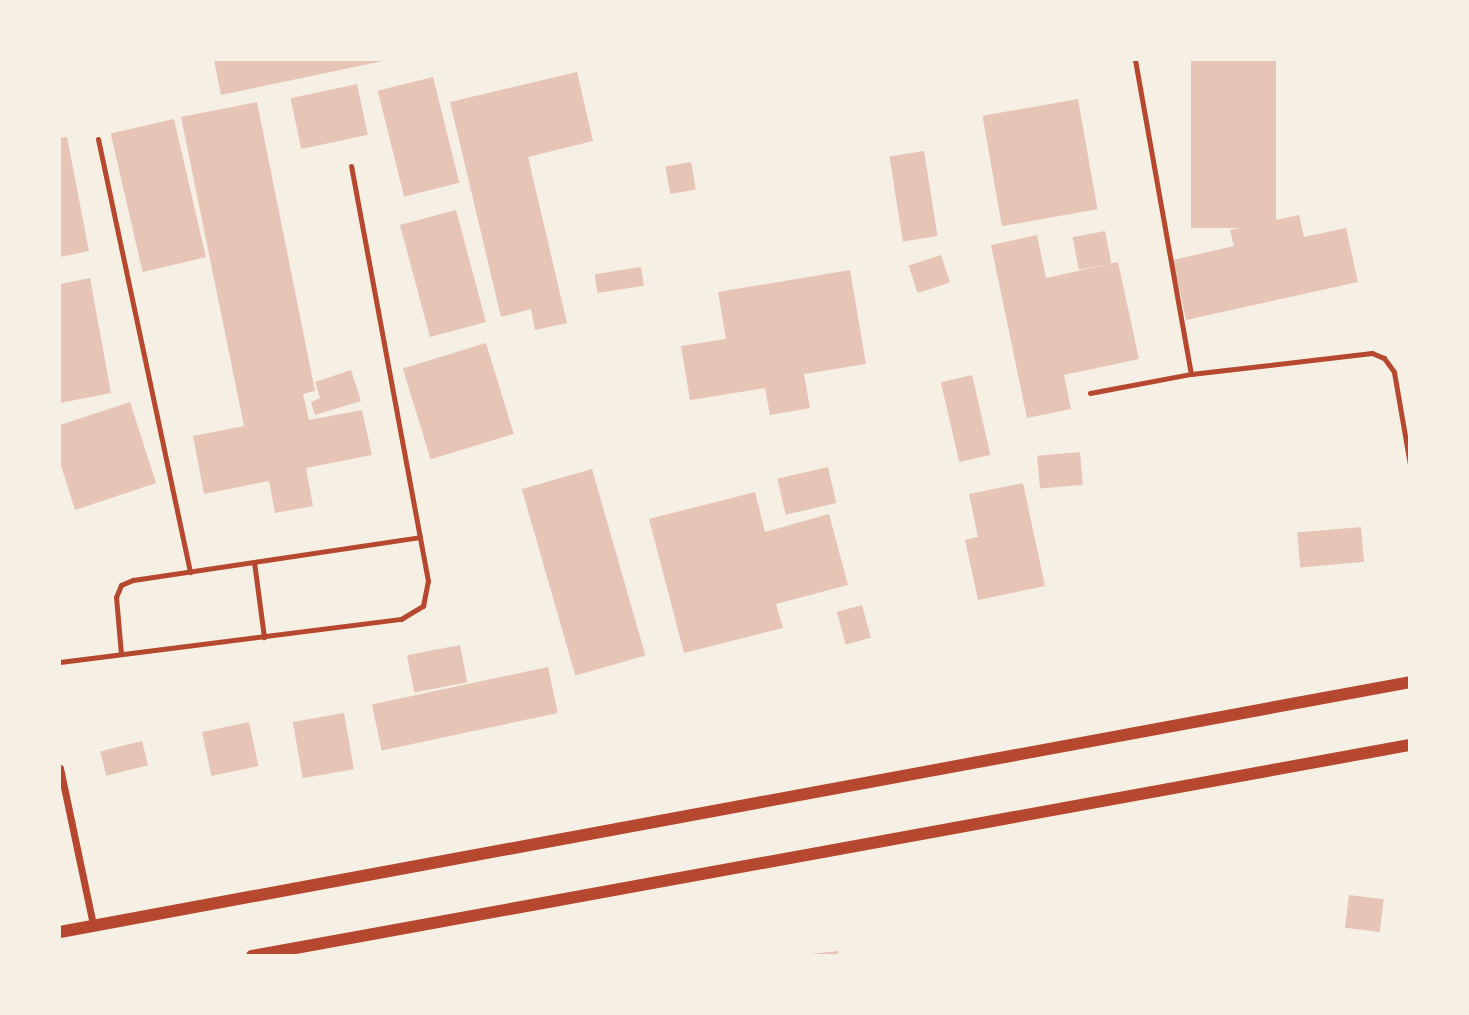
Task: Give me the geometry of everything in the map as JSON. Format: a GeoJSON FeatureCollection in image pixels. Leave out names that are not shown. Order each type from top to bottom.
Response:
{"type":"FeatureCollection","features":[{"type":"Feature","properties":{"kind":"street"},"geometry":{"type":"LineString","coordinates":[[60,932],[1409,682]]}},
{"type":"Feature","properties":{"kind":"street"},"geometry":{"type":"LineString","coordinates":[[252,956],[1409,745]]}},
{"type":"Feature","properties":{"kind":"street"},"geometry":{"type":"LineString","coordinates":[[60,768],[93,925]]}},
{"type":"Feature","properties":{"kind":"lane"},"geometry":{"type":"LineString","coordinates":[[1135,60],[1191,374]]}},
{"type":"Feature","properties":{"kind":"lane"},"geometry":{"type":"LineString","coordinates":[[98,139],[190,572]]}},
{"type":"Feature","properties":{"kind":"lane"},"geometry":{"type":"LineString","coordinates":[[60,662],[401,619],[423,606],[428,581],[351,166]]}},
{"type":"Feature","properties":{"kind":"lane"},"geometry":{"type":"LineString","coordinates":[[1090,393],[1191,374],[1359,353],[1384,358],[1394,372],[1409,465]]}},
{"type":"Feature","properties":{"kind":"lane"},"geometry":{"type":"LineString","coordinates":[[121,654],[116,597],[121,585],[420,537]]}},
{"type":"Feature","properties":{"kind":"lane"},"geometry":{"type":"LineString","coordinates":[[254,562],[264,637]]}},
{"type":"Feature","properties":{"kind":"building"},"geometry":{"type":"Polygon","coordinates":[[[214,60],[382,60],[383,61],[221,95],[214,60]]]}},
{"type":"Feature","properties":{"kind":"building"},"geometry":{"type":"Polygon","coordinates":[[[1191,60],[1276,60],[1276,228],[1191,228],[1191,60]]]}},
{"type":"Feature","properties":{"kind":"building"},"geometry":{"type":"Polygon","coordinates":[[[577,72],[593,141],[528,157],[567,323],[535,330],[531,309],[501,317],[450,102],[577,72]]]}},
{"type":"Feature","properties":{"kind":"building"},"geometry":{"type":"Polygon","coordinates":[[[433,77],[459,183],[404,197],[378,91],[433,77]]]}},
{"type":"Feature","properties":{"kind":"building"},"geometry":{"type":"Polygon","coordinates":[[[357,84],[368,135],[301,149],[290,98],[357,84]]]}},
{"type":"Feature","properties":{"kind":"building"},"geometry":{"type":"Polygon","coordinates":[[[1078,99],[1097,209],[1002,226],[982,116],[1078,99]]]}},
{"type":"Feature","properties":{"kind":"building"},"geometry":{"type":"Polygon","coordinates":[[[257,102],[315,391],[303,394],[309,420],[362,410],[372,455],[306,468],[313,506],[275,513],[269,481],[204,494],[193,436],[244,426],[181,117],[257,102]]]}},
{"type":"Feature","properties":{"kind":"building"},"geometry":{"type":"Polygon","coordinates":[[[174,119],[206,257],[143,272],[111,134],[174,119]]]}},
{"type":"Feature","properties":{"kind":"building"},"geometry":{"type":"Polygon","coordinates":[[[67,137],[89,251],[60,257],[60,138],[67,137]]]}},
{"type":"Feature","properties":{"kind":"building"},"geometry":{"type":"Polygon","coordinates":[[[924,151],[937,236],[903,241],[889,156],[924,151]]]}},
{"type":"Feature","properties":{"kind":"building"},"geometry":{"type":"Polygon","coordinates":[[[691,162],[696,190],[670,194],[665,167],[691,162]]]}},
{"type":"Feature","properties":{"kind":"building"},"geometry":{"type":"Polygon","coordinates":[[[456,210],[486,322],[430,337],[400,225],[456,210]]]}},
{"type":"Feature","properties":{"kind":"building"},"geometry":{"type":"Polygon","coordinates":[[[1299,215],[1304,237],[1346,228],[1358,282],[1186,320],[1173,260],[1234,246],[1230,230],[1299,215]]]}},
{"type":"Feature","properties":{"kind":"building"},"geometry":{"type":"Polygon","coordinates":[[[1105,231],[1111,263],[1079,270],[1073,237],[1105,231]]]}},
{"type":"Feature","properties":{"kind":"building"},"geometry":{"type":"Polygon","coordinates":[[[1037,235],[1046,278],[1118,262],[1139,359],[1064,375],[1071,409],[1027,418],[991,245],[1037,235]]]}},
{"type":"Feature","properties":{"kind":"building"},"geometry":{"type":"Polygon","coordinates":[[[941,255],[950,283],[918,293],[909,266],[941,255]]]}},
{"type":"Feature","properties":{"kind":"building"},"geometry":{"type":"Polygon","coordinates":[[[641,267],[644,286],[598,293],[595,274],[641,267]]]}},
{"type":"Feature","properties":{"kind":"building"},"geometry":{"type":"Polygon","coordinates":[[[850,270],[866,364],[804,374],[810,408],[770,415],[765,388],[690,400],[681,346],[726,339],[718,292],[850,270]]]}},
{"type":"Feature","properties":{"kind":"building"},"geometry":{"type":"Polygon","coordinates":[[[90,278],[111,393],[60,403],[60,284],[90,278]]]}},
{"type":"Feature","properties":{"kind":"building"},"geometry":{"type":"Polygon","coordinates":[[[486,343],[514,434],[431,459],[403,368],[486,343]]]}},
{"type":"Feature","properties":{"kind":"building"},"geometry":{"type":"Polygon","coordinates":[[[351,370],[361,401],[315,415],[311,402],[320,398],[315,382],[351,370]]]}},
{"type":"Feature","properties":{"kind":"building"},"geometry":{"type":"Polygon","coordinates":[[[972,375],[990,455],[959,462],[941,382],[972,375]]]}},
{"type":"Feature","properties":{"kind":"building"},"geometry":{"type":"Polygon","coordinates":[[[130,402],[156,483],[75,510],[60,462],[60,425],[130,402]]]}},
{"type":"Feature","properties":{"kind":"building"},"geometry":{"type":"Polygon","coordinates":[[[1080,452],[1083,485],[1040,489],[1037,456],[1080,452]]]}},
{"type":"Feature","properties":{"kind":"building"},"geometry":{"type":"Polygon","coordinates":[[[828,467],[836,503],[786,515],[777,479],[828,467]]]}},
{"type":"Feature","properties":{"kind":"building"},"geometry":{"type":"Polygon","coordinates":[[[592,469],[645,655],[575,676],[522,489],[592,469]]]}},
{"type":"Feature","properties":{"kind":"building"},"geometry":{"type":"Polygon","coordinates":[[[1023,483],[1045,586],[978,600],[965,540],[978,537],[969,494],[1023,483]]]}},
{"type":"Feature","properties":{"kind":"building"},"geometry":{"type":"Polygon","coordinates":[[[755,492],[765,532],[829,514],[848,585],[776,604],[783,628],[684,653],[649,519],[755,492]]]}},
{"type":"Feature","properties":{"kind":"building"},"geometry":{"type":"Polygon","coordinates":[[[1361,527],[1364,562],[1300,567],[1297,533],[1361,527]]]}},
{"type":"Feature","properties":{"kind":"building"},"geometry":{"type":"Polygon","coordinates":[[[862,605],[871,638],[846,645],[837,612],[862,605]]]}},
{"type":"Feature","properties":{"kind":"building"},"geometry":{"type":"Polygon","coordinates":[[[460,645],[467,682],[414,693],[407,655],[460,645]]]}},
{"type":"Feature","properties":{"kind":"building"},"geometry":{"type":"Polygon","coordinates":[[[548,667],[558,713],[382,750],[372,704],[548,667]]]}},
{"type":"Feature","properties":{"kind":"building"},"geometry":{"type":"Polygon","coordinates":[[[344,713],[354,769],[303,778],[293,722],[344,713]]]}},
{"type":"Feature","properties":{"kind":"building"},"geometry":{"type":"Polygon","coordinates":[[[249,722],[258,766],[211,776],[202,732],[249,722]]]}},
{"type":"Feature","properties":{"kind":"building"},"geometry":{"type":"Polygon","coordinates":[[[142,741],[148,765],[106,776],[100,751],[142,741]]]}},
{"type":"Feature","properties":{"kind":"building"},"geometry":{"type":"Polygon","coordinates":[[[1349,895],[1384,899],[1380,932],[1345,928],[1349,895]]]}},
{"type":"Feature","properties":{"kind":"building"},"geometry":{"type":"Polygon","coordinates":[[[838,951],[838,956],[810,956],[810,954],[838,951]]]}}]}
